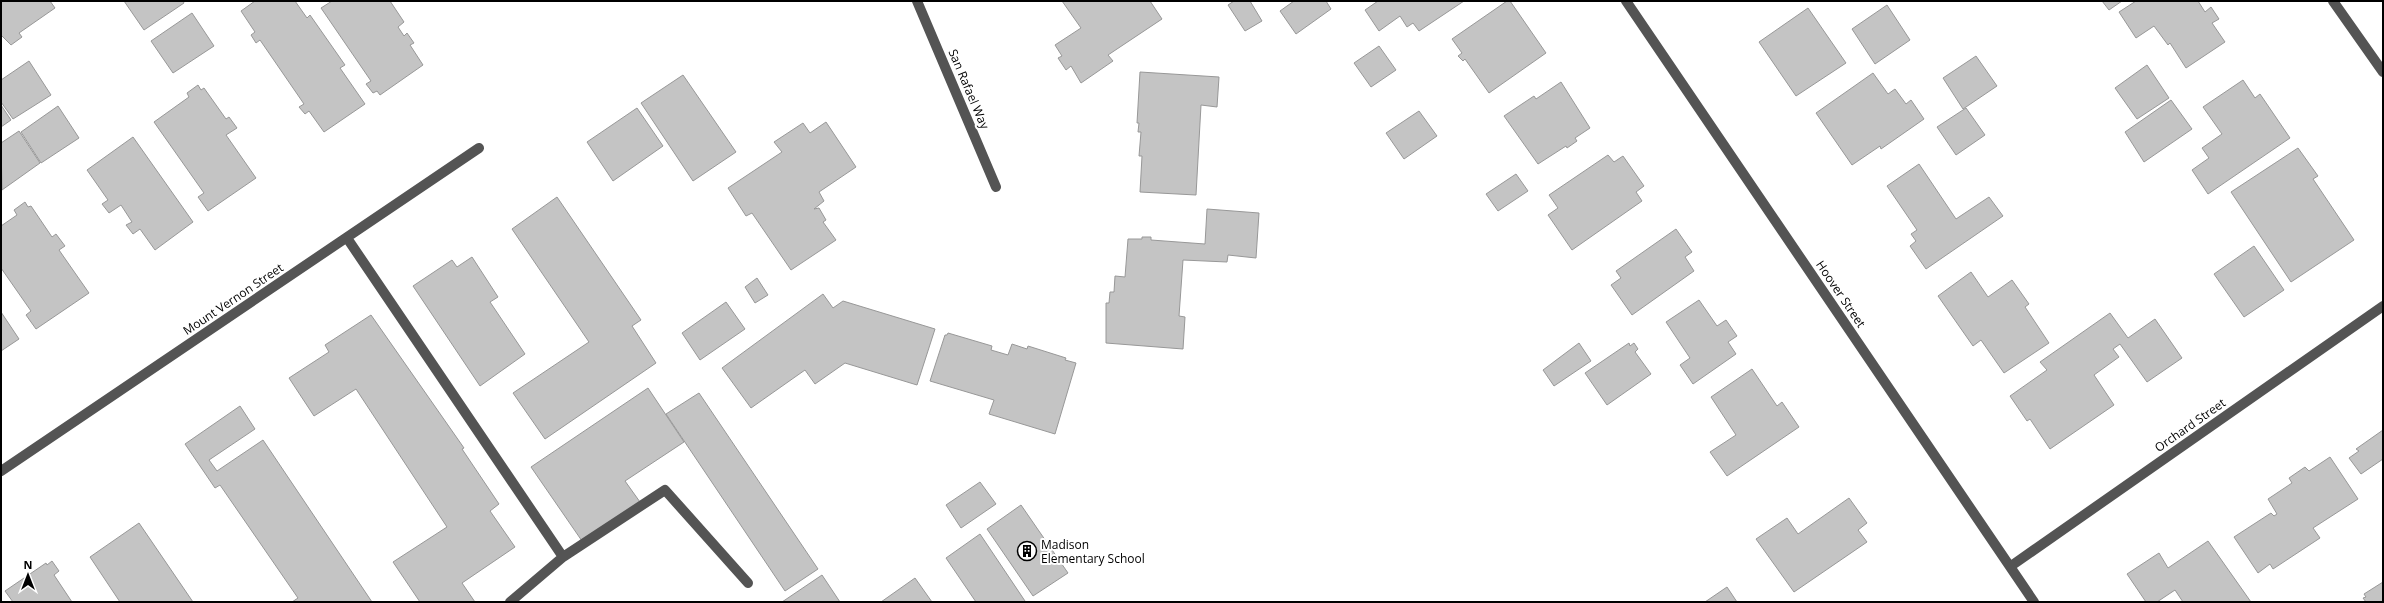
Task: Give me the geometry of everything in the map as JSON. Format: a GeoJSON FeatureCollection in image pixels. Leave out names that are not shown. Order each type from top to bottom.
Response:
{"type":"FeatureCollection","features":[{"type":"Feature","properties":{"kind":"street","name":"San Rafael Way"},"geometry":{"type":"LineString","coordinates":[[918,1],[996,187]]}},
{"type":"Feature","properties":{"kind":"street","name":"Hoover Street"},"geometry":{"type":"LineString","coordinates":[[1626,1],[2034,602]]}},
{"type":"Feature","properties":{"kind":"street"},"geometry":{"type":"LineString","coordinates":[[2333,1],[2383,72]]}},
{"type":"Feature","properties":{"kind":"street","name":"Mount Vernon Street"},"geometry":{"type":"LineString","coordinates":[[1,471],[479,148]]}},
{"type":"Feature","properties":{"kind":"street"},"geometry":{"type":"LineString","coordinates":[[347,238],[563,557]]}},
{"type":"Feature","properties":{"kind":"street","name":"Orchard Street"},"geometry":{"type":"LineString","coordinates":[[2011,566],[2383,306]]}},
{"type":"Feature","properties":{"kind":"street"},"geometry":{"type":"LineString","coordinates":[[510,602],[563,557],[665,490],[748,584]]}},
{"type":"Feature","properties":{"kind":"building"},"geometry":{"type":"Polygon","coordinates":[[[1,1],[50,1],[55,8],[19,33],[22,37],[11,45],[1,35],[1,1]]]}},
{"type":"Feature","properties":{"kind":"building"},"geometry":{"type":"Polygon","coordinates":[[[124,1],[183,1],[184,3],[144,30],[124,1]]]}},
{"type":"Feature","properties":{"kind":"building"},"geometry":{"type":"Polygon","coordinates":[[[255,1],[295,1],[307,18],[310,15],[345,65],[340,68],[365,104],[324,132],[309,111],[305,114],[299,107],[304,104],[260,40],[256,43],[251,35],[255,32],[241,11],[255,1]]]}},
{"type":"Feature","properties":{"kind":"building"},"geometry":{"type":"Polygon","coordinates":[[[332,1],[390,1],[404,22],[398,27],[404,36],[407,33],[414,43],[410,45],[423,65],[380,95],[377,91],[373,93],[366,84],[371,81],[321,8],[332,1]]]}},
{"type":"Feature","properties":{"kind":"building"},"geometry":{"type":"Polygon","coordinates":[[[1062,1],[1150,1],[1162,19],[1108,55],[1113,61],[1081,83],[1071,66],[1066,70],[1058,58],[1062,56],[1055,45],[1081,28],[1062,1]]]}},
{"type":"Feature","properties":{"kind":"building"},"geometry":{"type":"Polygon","coordinates":[[[1234,1],[1250,1],[1262,21],[1245,31],[1228,5],[1234,1]]]}},
{"type":"Feature","properties":{"kind":"building"},"geometry":{"type":"Polygon","coordinates":[[[1294,1],[1326,1],[1331,9],[1296,34],[1280,11],[1294,1]]]}},
{"type":"Feature","properties":{"kind":"building"},"geometry":{"type":"Polygon","coordinates":[[[1378,1],[1464,1],[1419,31],[1413,23],[1407,27],[1400,16],[1379,31],[1365,10],[1378,1]]]}},
{"type":"Feature","properties":{"kind":"building"},"geometry":{"type":"Polygon","coordinates":[[[1507,1],[1510,1],[1546,53],[1489,93],[1465,59],[1463,61],[1458,56],[1462,53],[1452,39],[1507,1]]]}},
{"type":"Feature","properties":{"kind":"building"},"geometry":{"type":"Polygon","coordinates":[[[2102,1],[2122,1],[2109,10],[2102,1]]]}},
{"type":"Feature","properties":{"kind":"building"},"geometry":{"type":"Polygon","coordinates":[[[2136,1],[2198,1],[2205,12],[2211,7],[2219,19],[2212,23],[2225,42],[2186,68],[2170,43],[2168,45],[2154,26],[2136,38],[2119,12],[2136,1]]]}},
{"type":"Feature","properties":{"kind":"building"},"geometry":{"type":"Polygon","coordinates":[[[1887,5],[1910,40],[1875,64],[1852,29],[1887,5]]]}},
{"type":"Feature","properties":{"kind":"building"},"geometry":{"type":"Polygon","coordinates":[[[1808,8],[1846,63],[1796,96],[1759,42],[1808,8]]]}},
{"type":"Feature","properties":{"kind":"building"},"geometry":{"type":"Polygon","coordinates":[[[192,13],[214,46],[173,73],[151,41],[192,13]]]}},
{"type":"Feature","properties":{"kind":"building"},"geometry":{"type":"Polygon","coordinates":[[[1379,46],[1396,70],[1371,87],[1354,63],[1379,46]]]}},
{"type":"Feature","properties":{"kind":"building"},"geometry":{"type":"Polygon","coordinates":[[[1976,56],[1997,86],[1963,109],[1943,78],[1976,56]]]}},
{"type":"Feature","properties":{"kind":"building"},"geometry":{"type":"Polygon","coordinates":[[[29,61],[51,95],[13,119],[1,102],[1,80],[29,61]]]}},
{"type":"Feature","properties":{"kind":"building"},"geometry":{"type":"Polygon","coordinates":[[[2147,65],[2169,98],[2137,119],[2115,88],[2147,65]]]}},
{"type":"Feature","properties":{"kind":"building"},"geometry":{"type":"Polygon","coordinates":[[[1140,72],[1219,77],[1217,107],[1201,105],[1196,195],[1140,192],[1142,156],[1139,156],[1141,132],[1138,132],[1139,123],[1137,123],[1140,72]]]}},
{"type":"Feature","properties":{"kind":"building"},"geometry":{"type":"Polygon","coordinates":[[[1873,73],[1888,94],[1895,89],[1906,104],[1911,100],[1924,119],[1881,149],[1880,146],[1852,165],[1816,113],[1873,73]]]}},
{"type":"Feature","properties":{"kind":"building"},"geometry":{"type":"Polygon","coordinates":[[[683,75],[736,152],[693,181],[641,103],[683,75]]]}},
{"type":"Feature","properties":{"kind":"building"},"geometry":{"type":"Polygon","coordinates":[[[2243,80],[2255,98],[2260,94],[2290,138],[2208,194],[2192,170],[2209,158],[2202,148],[2222,134],[2203,107],[2243,80]]]}},
{"type":"Feature","properties":{"kind":"building"},"geometry":{"type":"Polygon","coordinates":[[[1561,82],[1590,128],[1575,138],[1577,141],[1567,148],[1566,146],[1538,164],[1504,116],[1534,96],[1536,99],[1561,82]]]}},
{"type":"Feature","properties":{"kind":"building"},"geometry":{"type":"Polygon","coordinates":[[[198,85],[201,90],[204,88],[226,119],[229,117],[237,128],[226,135],[256,178],[208,211],[198,197],[204,193],[154,122],[189,97],[187,93],[198,85]]]}},
{"type":"Feature","properties":{"kind":"building"},"geometry":{"type":"Polygon","coordinates":[[[2171,100],[2192,129],[2144,162],[2125,132],[2171,100]]]}},
{"type":"Feature","properties":{"kind":"building"},"geometry":{"type":"Polygon","coordinates":[[[1,105],[11,120],[1,127],[1,105]]]}},
{"type":"Feature","properties":{"kind":"building"},"geometry":{"type":"Polygon","coordinates":[[[58,106],[79,138],[41,163],[21,132],[58,106]]]}},
{"type":"Feature","properties":{"kind":"building"},"geometry":{"type":"Polygon","coordinates":[[[637,108],[663,146],[613,181],[587,142],[637,108]]]}},
{"type":"Feature","properties":{"kind":"building"},"geometry":{"type":"Polygon","coordinates":[[[1966,108],[1985,135],[1956,155],[1937,127],[1966,108]]]}},
{"type":"Feature","properties":{"kind":"building"},"geometry":{"type":"Polygon","coordinates":[[[1419,111],[1437,136],[1404,159],[1386,133],[1419,111]]]}},
{"type":"Feature","properties":{"kind":"building"},"geometry":{"type":"Polygon","coordinates":[[[826,122],[856,167],[819,192],[824,201],[814,209],[819,208],[826,220],[823,222],[836,240],[791,270],[752,213],[746,216],[728,188],[782,152],[774,142],[803,123],[810,133],[826,122]]]}},
{"type":"Feature","properties":{"kind":"building"},"geometry":{"type":"Polygon","coordinates":[[[19,131],[40,163],[2,190],[1,143],[19,131]]]}},
{"type":"Feature","properties":{"kind":"building"},"geometry":{"type":"Polygon","coordinates":[[[133,137],[193,222],[155,250],[140,229],[133,234],[126,225],[132,222],[121,205],[109,213],[102,204],[108,200],[87,170],[133,137]]]}},
{"type":"Feature","properties":{"kind":"building"},"geometry":{"type":"Polygon","coordinates":[[[2298,148],[2318,176],[2313,179],[2354,240],[2291,282],[2231,192],[2298,148]]]}},
{"type":"Feature","properties":{"kind":"building"},"geometry":{"type":"Polygon","coordinates":[[[1608,155],[1614,162],[1623,156],[1644,186],[1636,192],[1642,201],[1572,250],[1548,215],[1558,208],[1549,195],[1608,155]]]}},
{"type":"Feature","properties":{"kind":"building"},"geometry":{"type":"Polygon","coordinates":[[[1919,164],[1956,219],[1989,197],[2003,216],[1926,269],[1910,246],[1916,241],[1911,234],[1917,230],[1887,186],[1919,164]]]}},
{"type":"Feature","properties":{"kind":"building"},"geometry":{"type":"Polygon","coordinates":[[[1516,174],[1528,191],[1498,211],[1486,194],[1516,174]]]}},
{"type":"Feature","properties":{"kind":"building"},"geometry":{"type":"Polygon","coordinates":[[[557,197],[641,320],[632,326],[656,363],[545,439],[513,393],[589,342],[512,229],[557,197]]]}},
{"type":"Feature","properties":{"kind":"building"},"geometry":{"type":"Polygon","coordinates":[[[25,202],[28,207],[31,206],[52,237],[56,234],[65,246],[59,250],[89,293],[36,329],[26,315],[31,311],[1,268],[1,226],[17,215],[14,210],[25,202]]]}},
{"type":"Feature","properties":{"kind":"building"},"geometry":{"type":"Polygon","coordinates":[[[1207,209],[1259,213],[1256,258],[1228,255],[1227,262],[1183,260],[1179,316],[1185,317],[1183,349],[1106,343],[1106,303],[1109,303],[1110,292],[1114,292],[1115,276],[1125,277],[1128,239],[1142,239],[1142,237],[1151,237],[1151,240],[1205,244],[1207,209]]]}},
{"type":"Feature","properties":{"kind":"building"},"geometry":{"type":"Polygon","coordinates":[[[1676,229],[1692,252],[1685,257],[1694,271],[1632,315],[1611,285],[1621,278],[1616,271],[1676,229]]]}},
{"type":"Feature","properties":{"kind":"building"},"geometry":{"type":"Polygon","coordinates":[[[2254,246],[2284,290],[2244,317],[2214,274],[2254,246]]]}},
{"type":"Feature","properties":{"kind":"building"},"geometry":{"type":"Polygon","coordinates":[[[472,257],[498,297],[490,302],[525,354],[480,386],[413,286],[452,260],[457,267],[472,257]]]}},
{"type":"Feature","properties":{"kind":"building"},"geometry":{"type":"Polygon","coordinates":[[[1971,272],[1988,297],[2012,280],[2029,304],[2025,307],[2049,343],[2004,373],[1981,340],[1973,346],[1938,296],[1971,272]]]}},
{"type":"Feature","properties":{"kind":"building"},"geometry":{"type":"Polygon","coordinates":[[[757,278],[768,295],[755,303],[745,287],[757,278]]]}},
{"type":"Feature","properties":{"kind":"building"},"geometry":{"type":"Polygon","coordinates":[[[823,294],[833,308],[843,301],[935,329],[917,385],[845,363],[815,384],[805,370],[751,408],[722,368],[823,294]]]}},
{"type":"Feature","properties":{"kind":"building"},"geometry":{"type":"Polygon","coordinates":[[[1699,300],[1717,326],[1726,320],[1737,336],[1728,342],[1736,354],[1693,384],[1680,365],[1690,358],[1666,322],[1699,300]]]}},
{"type":"Feature","properties":{"kind":"building"},"geometry":{"type":"Polygon","coordinates":[[[726,302],[745,329],[700,360],[682,333],[726,302]]]}},
{"type":"Feature","properties":{"kind":"building"},"geometry":{"type":"Polygon","coordinates":[[[1,312],[19,339],[1,351],[1,312]]]}},
{"type":"Feature","properties":{"kind":"building"},"geometry":{"type":"Polygon","coordinates":[[[2110,313],[2128,338],[2155,319],[2182,358],[2147,382],[2120,344],[2113,349],[2119,357],[2094,375],[2114,405],[2050,449],[2030,419],[2027,421],[2010,396],[2047,370],[2040,362],[2110,313]]]}},
{"type":"Feature","properties":{"kind":"building"},"geometry":{"type":"Polygon","coordinates":[[[371,315],[464,448],[462,449],[499,504],[490,511],[515,547],[462,583],[475,602],[420,602],[393,562],[447,527],[356,389],[314,416],[289,378],[329,352],[325,345],[371,315]]]}},
{"type":"Feature","properties":{"kind":"building"},"geometry":{"type":"Polygon","coordinates":[[[948,333],[992,346],[991,350],[1008,355],[1012,344],[1027,349],[1028,346],[1066,358],[1065,360],[1076,363],[1055,434],[989,414],[994,400],[930,381],[945,335],[948,333]]]}},
{"type":"Feature","properties":{"kind":"building"},"geometry":{"type":"Polygon","coordinates":[[[1579,343],[1591,361],[1554,386],[1543,370],[1579,343]]]}},
{"type":"Feature","properties":{"kind":"building"},"geometry":{"type":"Polygon","coordinates":[[[1629,343],[1630,346],[1634,343],[1638,349],[1635,352],[1651,374],[1607,405],[1585,373],[1629,343]]]}},
{"type":"Feature","properties":{"kind":"building"},"geometry":{"type":"Polygon","coordinates":[[[1752,369],[1777,406],[1782,402],[1799,427],[1727,476],[1710,452],[1736,435],[1711,397],[1752,369]]]}},
{"type":"Feature","properties":{"kind":"building"},"geometry":{"type":"Polygon","coordinates":[[[648,388],[684,442],[625,481],[640,502],[582,541],[531,467],[648,388]]]}},
{"type":"Feature","properties":{"kind":"building"},"geometry":{"type":"Polygon","coordinates":[[[699,393],[818,569],[785,591],[666,414],[699,393]]]}},
{"type":"Feature","properties":{"kind":"building"},"geometry":{"type":"Polygon","coordinates":[[[240,406],[255,429],[209,460],[217,471],[263,440],[372,602],[292,602],[298,598],[220,485],[215,488],[185,444],[240,406]]]}},
{"type":"Feature","properties":{"kind":"building"},"geometry":{"type":"Polygon","coordinates":[[[2383,430],[2383,459],[2361,474],[2349,458],[2359,451],[2356,449],[2383,430]]]}},
{"type":"Feature","properties":{"kind":"building"},"geometry":{"type":"Polygon","coordinates":[[[2330,457],[2358,499],[2313,528],[2320,538],[2273,569],[2270,564],[2258,573],[2234,537],[2271,513],[2274,516],[2277,514],[2268,499],[2292,483],[2289,478],[2305,467],[2309,471],[2330,457]]]}},
{"type":"Feature","properties":{"kind":"building"},"geometry":{"type":"Polygon","coordinates":[[[980,482],[996,504],[961,528],[946,505],[980,482]]]}},
{"type":"Feature","properties":{"kind":"building"},"geometry":{"type":"Polygon","coordinates":[[[1849,498],[1867,523],[1858,530],[1867,542],[1794,592],[1756,539],[1787,518],[1798,534],[1849,498]]]}},
{"type":"Feature","properties":{"kind":"building","name":"Madison Elementary School"},"geometry":{"type":"Polygon","coordinates":[[[1021,505],[1068,573],[1033,596],[987,529],[1021,505]]]}},
{"type":"Feature","properties":{"kind":"building"},"geometry":{"type":"Polygon","coordinates":[[[139,523],[193,602],[120,602],[90,557],[139,523]]]}},
{"type":"Feature","properties":{"kind":"building","name":"Madison Elementary School"},"geometry":{"type":"Polygon","coordinates":[[[980,534],[1025,601],[1024,602],[976,602],[946,558],[980,534]]]}},
{"type":"Feature","properties":{"kind":"building"},"geometry":{"type":"Polygon","coordinates":[[[2208,541],[2251,602],[2183,602],[2175,590],[2157,602],[2146,602],[2127,574],[2159,553],[2168,568],[2208,541]]]}},
{"type":"Feature","properties":{"kind":"building"},"geometry":{"type":"Polygon","coordinates":[[[52,561],[59,571],[54,575],[72,602],[13,602],[5,591],[46,563],[47,565],[52,561]]]}},
{"type":"Feature","properties":{"kind":"building"},"geometry":{"type":"Polygon","coordinates":[[[822,575],[840,602],[782,602],[822,575]]]}},
{"type":"Feature","properties":{"kind":"building"},"geometry":{"type":"Polygon","coordinates":[[[915,578],[932,602],[881,602],[915,578]]]}},
{"type":"Feature","properties":{"kind":"building"},"geometry":{"type":"Polygon","coordinates":[[[2383,582],[2383,602],[2366,602],[2363,598],[2366,597],[2364,594],[2383,582]]]}},
{"type":"Feature","properties":{"kind":"building"},"geometry":{"type":"Polygon","coordinates":[[[1727,587],[1737,602],[1705,602],[1727,587]]]}},
{"type":"Feature","properties":{"kind":"place","name":"Madison Elementary School"},"geometry":{"type":"Point","coordinates":[1027,551]}}]}
